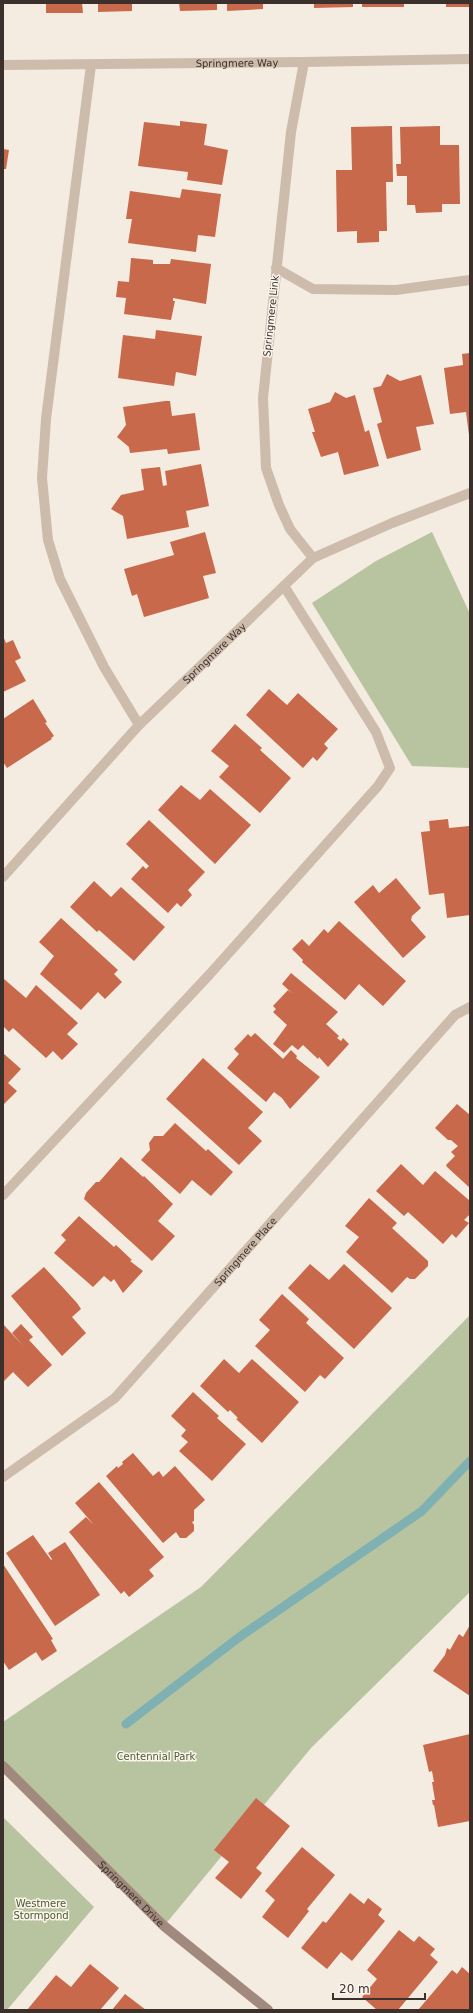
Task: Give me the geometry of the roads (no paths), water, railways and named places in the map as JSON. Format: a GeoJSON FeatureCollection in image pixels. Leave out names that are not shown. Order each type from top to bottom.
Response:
{"type":"FeatureCollection","features":[{"type":"Feature","properties":{"kind":"street","name":"Springmere Way"},"geometry":{"type":"LineString","coordinates":[[3,65],[470,59]]}},
{"type":"Feature","properties":{"kind":"street","name":"Springmere Link"},"geometry":{"type":"LineString","coordinates":[[304,62],[291,132],[263,398],[266,468],[279,504],[290,528],[313,558]]}},
{"type":"Feature","properties":{"kind":"street"},"geometry":{"type":"LineString","coordinates":[[91,65],[46,419],[42,478],[48,540],[60,579],[104,667],[139,725]]}},
{"type":"Feature","properties":{"kind":"street"},"geometry":{"type":"LineString","coordinates":[[276,268],[313,289],[396,290],[470,280]]}},
{"type":"Feature","properties":{"kind":"street","name":"Springmere Way"},"geometry":{"type":"LineString","coordinates":[[3,877],[139,725],[313,558],[470,493]]}},
{"type":"Feature","properties":{"kind":"street"},"geometry":{"type":"LineString","coordinates":[[3,1195],[209,975],[378,786],[390,768],[376,732],[284,586]]}},
{"type":"Feature","properties":{"kind":"street","name":"Springmere Place"},"geometry":{"type":"LineString","coordinates":[[3,1477],[115,1398],[455,1015],[470,1007]]}},
{"type":"Feature","properties":{"kind":"street","name":"Springmere Drive"},"geometry":{"type":"LineString","coordinates":[[3,1766],[164,1926],[268,2010]]}},
{"type":"Feature","properties":{"kind":"waterway"},"geometry":{"type":"LineString","coordinates":[[126,1724],[238,1638],[422,1511],[470,1461]]}},
{"type":"Feature","properties":{"kind":"park label","name":"Centennial Park"},"geometry":{"type":"Point","coordinates":[156,1756]}},
{"type":"Feature","properties":{"kind":"park label","name":"Westmere Stormpond"},"geometry":{"type":"Point","coordinates":[41,1908]}}]}
